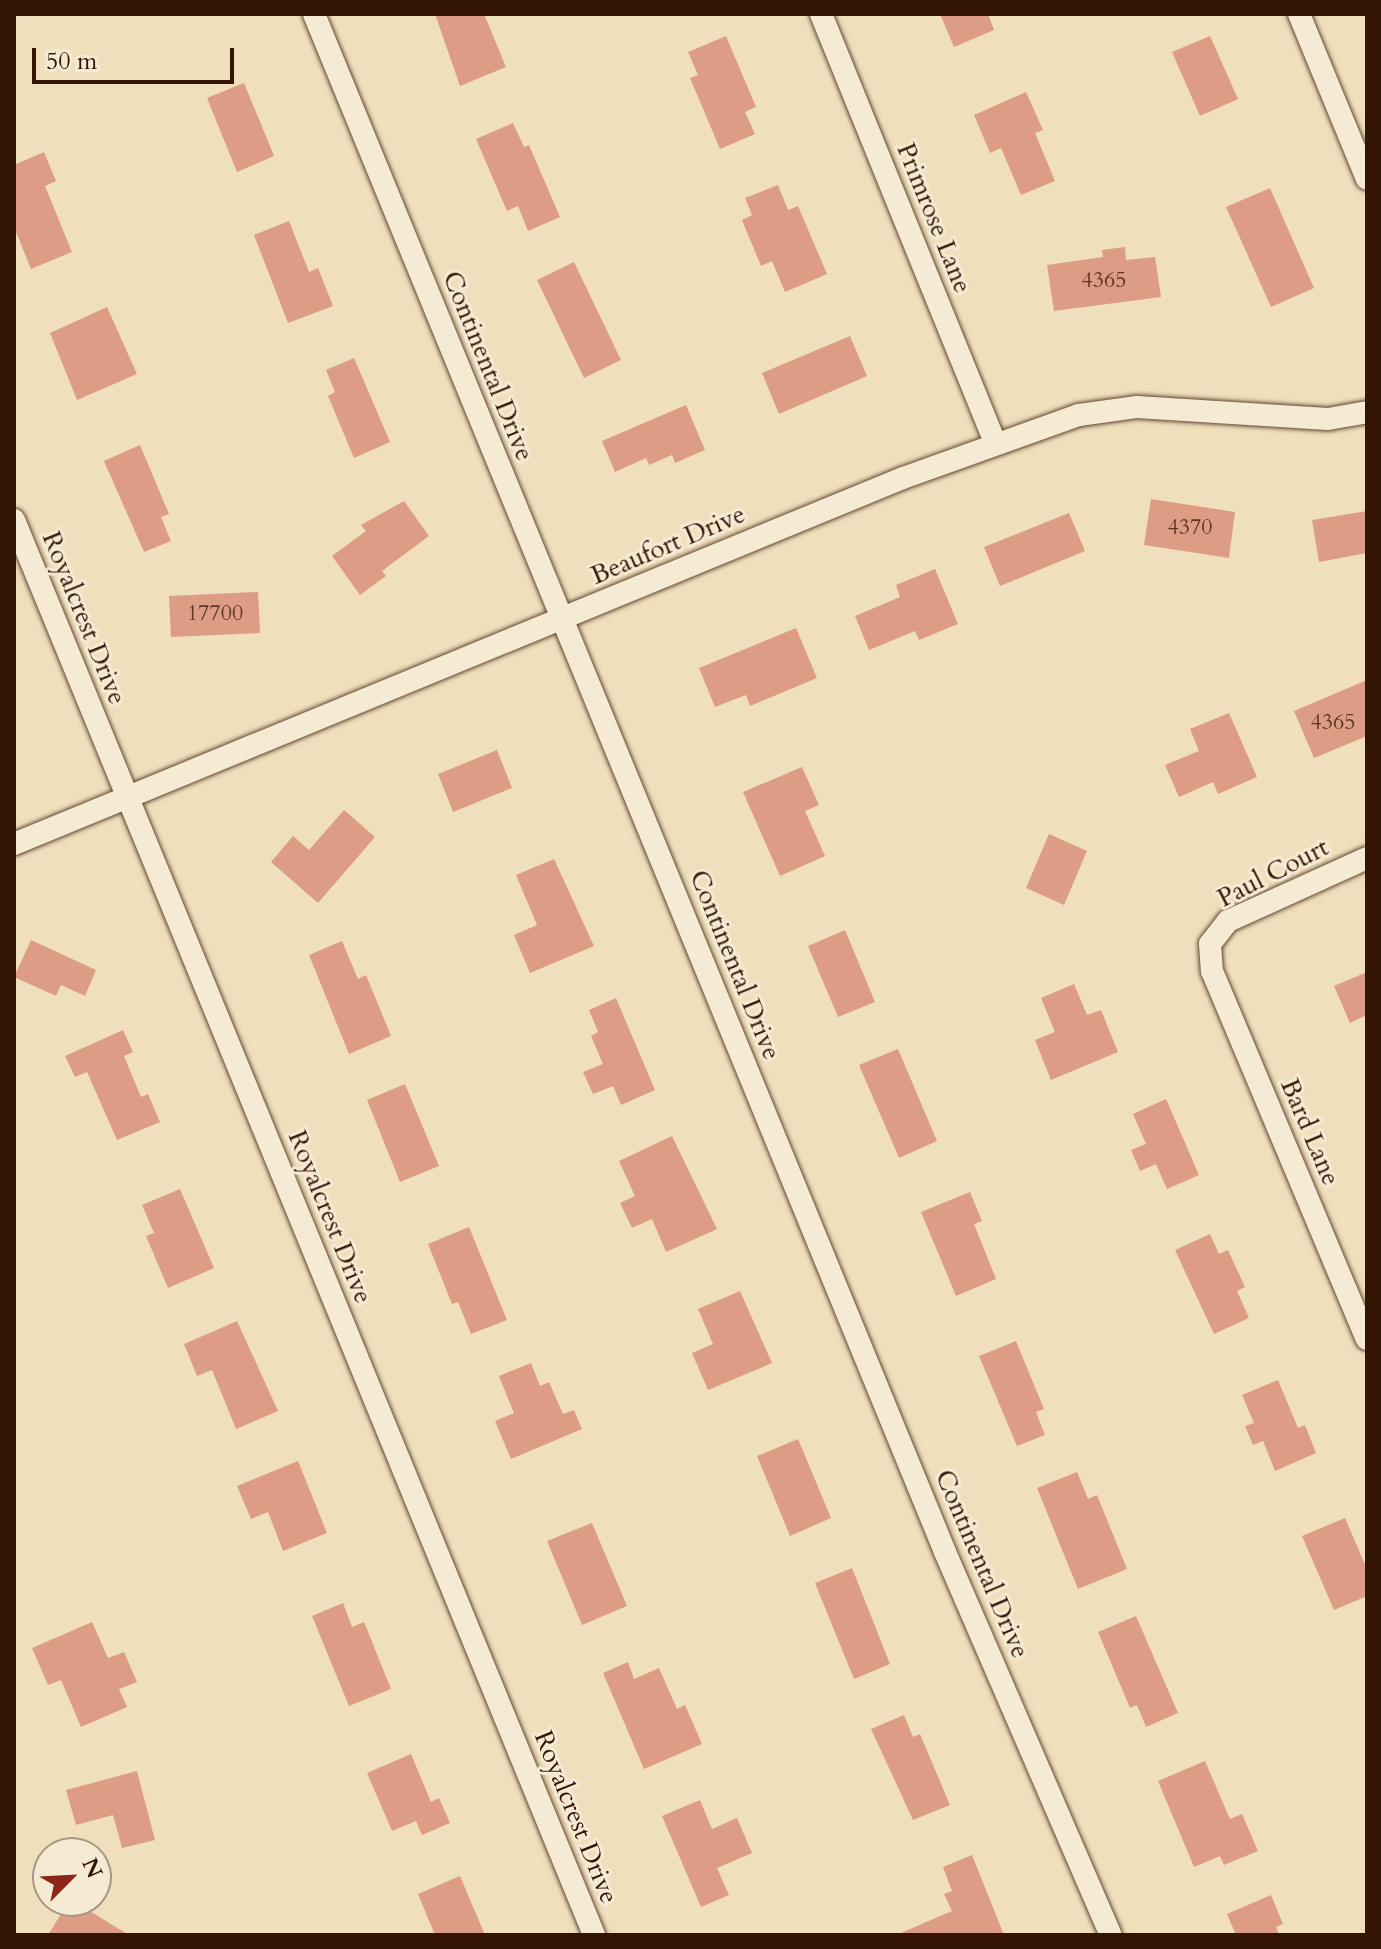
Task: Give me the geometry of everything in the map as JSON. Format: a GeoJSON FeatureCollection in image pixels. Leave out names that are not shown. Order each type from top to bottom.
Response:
{"type":"FeatureCollection","features":[{"type":"Feature","properties":{"kind":"street","name":"Continental Drive"},"geometry":{"type":"LineString","coordinates":[[314,14],[945,1552],[1111,1935]]}},
{"type":"Feature","properties":{"kind":"street","name":"Primrose Lane"},"geometry":{"type":"LineString","coordinates":[[821,14],[995,443]]}},
{"type":"Feature","properties":{"kind":"street"},"geometry":{"type":"LineString","coordinates":[[1299,14],[1367,179]]}},
{"type":"Feature","properties":{"kind":"street","name":"Beaufort Drive"},"geometry":{"type":"LineString","coordinates":[[14,844],[128,800],[995,443],[1079,415],[1137,407],[1328,419],[1367,412]]}},
{"type":"Feature","properties":{"kind":"street","name":"Royalcrest Drive"},"geometry":{"type":"LineString","coordinates":[[14,520],[594,1935]]}},
{"type":"Feature","properties":{"kind":"street","name":"Paul Court"},"geometry":{"type":"LineString","coordinates":[[1210,944],[1228,921],[1367,858]]}},
{"type":"Feature","properties":{"kind":"street","name":"Bard Lane"},"geometry":{"type":"LineString","coordinates":[[1210,944],[1212,971],[1367,1339]]}},
{"type":"Feature","properties":{"kind":"building"},"geometry":{"type":"Polygon","coordinates":[[[435,14],[484,14],[506,67],[460,86],[435,14]]]}},
{"type":"Feature","properties":{"kind":"building"},"geometry":{"type":"Polygon","coordinates":[[[940,14],[988,14],[994,30],[954,47],[940,14]]]}},
{"type":"Feature","properties":{"kind":"building"},"geometry":{"type":"Polygon","coordinates":[[[726,36],[756,107],[745,112],[755,134],[720,149],[690,78],[698,75],[688,52],[726,36]]]}},
{"type":"Feature","properties":{"kind":"building"},"geometry":{"type":"Polygon","coordinates":[[[1210,36],[1238,99],[1200,116],[1172,52],[1210,36]]]}},
{"type":"Feature","properties":{"kind":"building"},"geometry":{"type":"Polygon","coordinates":[[[244,83],[274,156],[237,172],[207,98],[244,83]]]}},
{"type":"Feature","properties":{"kind":"building"},"geometry":{"type":"Polygon","coordinates":[[[1026,92],[1043,130],[1035,133],[1055,181],[1021,195],[1001,148],[990,153],[974,115],[1026,92]]]}},
{"type":"Feature","properties":{"kind":"building"},"geometry":{"type":"Polygon","coordinates":[[[513,123],[524,147],[529,145],[560,217],[528,231],[518,206],[507,211],[476,139],[513,123]]]}},
{"type":"Feature","properties":{"kind":"building"},"geometry":{"type":"Polygon","coordinates":[[[44,152],[56,181],[45,186],[72,252],[31,269],[14,227],[14,165],[44,152]]]}},
{"type":"Feature","properties":{"kind":"building"},"geometry":{"type":"Polygon","coordinates":[[[778,185],[788,210],[798,206],[827,274],[785,292],[772,261],[761,266],[742,220],[752,215],[745,198],[778,185]]]}},
{"type":"Feature","properties":{"kind":"building"},"geometry":{"type":"Polygon","coordinates":[[[1270,188],[1314,288],[1271,307],[1226,207],[1270,188]]]}},
{"type":"Feature","properties":{"kind":"building"},"geometry":{"type":"Polygon","coordinates":[[[289,221],[309,272],[318,268],[333,306],[288,323],[254,235],[289,221]]]}},
{"type":"Feature","properties":{"kind":"building"},"geometry":{"type":"Polygon","coordinates":[[[1125,247],[1126,260],[1155,257],[1161,297],[1054,311],[1047,265],[1103,257],[1102,250],[1125,247]]]}},
{"type":"Feature","properties":{"kind":"building"},"geometry":{"type":"Polygon","coordinates":[[[574,262],[621,360],[584,378],[537,280],[574,262]]]}},
{"type":"Feature","properties":{"kind":"building"},"geometry":{"type":"Polygon","coordinates":[[[107,307],[137,374],[77,400],[50,333],[107,307]]]}},
{"type":"Feature","properties":{"kind":"building"},"geometry":{"type":"Polygon","coordinates":[[[850,336],[867,376],[779,414],[762,373],[850,336]]]}},
{"type":"Feature","properties":{"kind":"building"},"geometry":{"type":"Polygon","coordinates":[[[354,358],[390,442],[354,458],[328,396],[335,392],[326,370],[354,358]]]}},
{"type":"Feature","properties":{"kind":"building"},"geometry":{"type":"Polygon","coordinates":[[[686,405],[705,450],[675,463],[672,455],[649,465],[646,458],[615,472],[602,441],[686,405]]]}},
{"type":"Feature","properties":{"kind":"building"},"geometry":{"type":"Polygon","coordinates":[[[140,445],[169,514],[161,517],[171,541],[144,552],[104,461],[140,445]]]}},
{"type":"Feature","properties":{"kind":"building"},"geometry":{"type":"Polygon","coordinates":[[[1151,499],[1235,512],[1229,558],[1144,545],[1151,499]]]}},
{"type":"Feature","properties":{"kind":"building"},"geometry":{"type":"Polygon","coordinates":[[[404,501],[429,536],[382,571],[386,576],[360,595],[332,556],[366,531],[361,525],[404,501]]]}},
{"type":"Feature","properties":{"kind":"building"},"geometry":{"type":"Polygon","coordinates":[[[1367,511],[1367,553],[1319,562],[1312,520],[1367,511]]]}},
{"type":"Feature","properties":{"kind":"building"},"geometry":{"type":"Polygon","coordinates":[[[1069,513],[1085,551],[1000,586],[984,547],[1069,513]]]}},
{"type":"Feature","properties":{"kind":"building"},"geometry":{"type":"Polygon","coordinates":[[[935,569],[958,624],[919,640],[915,631],[869,650],[855,616],[900,597],[896,585],[935,569]]]}},
{"type":"Feature","properties":{"kind":"building"},"geometry":{"type":"Polygon","coordinates":[[[258,592],[260,633],[171,637],[169,596],[258,592]]]}},
{"type":"Feature","properties":{"kind":"building"},"geometry":{"type":"Polygon","coordinates":[[[796,628],[817,678],[750,706],[746,695],[715,707],[699,668],[796,628]]]}},
{"type":"Feature","properties":{"kind":"building"},"geometry":{"type":"Polygon","coordinates":[[[1367,680],[1367,736],[1314,758],[1294,711],[1367,680]]]}},
{"type":"Feature","properties":{"kind":"building"},"geometry":{"type":"Polygon","coordinates":[[[1229,713],[1257,777],[1218,794],[1213,782],[1179,797],[1165,765],[1199,751],[1190,729],[1229,713]]]}},
{"type":"Feature","properties":{"kind":"building"},"geometry":{"type":"Polygon","coordinates":[[[497,750],[512,788],[453,812],[438,774],[497,750]]]}},
{"type":"Feature","properties":{"kind":"building"},"geometry":{"type":"Polygon","coordinates":[[[802,767],[819,805],[805,811],[825,856],[780,876],[743,792],[802,767]]]}},
{"type":"Feature","properties":{"kind":"building"},"geometry":{"type":"Polygon","coordinates":[[[344,810],[375,837],[318,903],[271,862],[293,836],[309,850],[344,810]]]}},
{"type":"Feature","properties":{"kind":"building"},"geometry":{"type":"Polygon","coordinates":[[[1049,834],[1087,851],[1064,905],[1026,888],[1049,834]]]}},
{"type":"Feature","properties":{"kind":"building"},"geometry":{"type":"Polygon","coordinates":[[[554,859],[594,946],[530,973],[514,935],[537,925],[516,875],[554,859]]]}},
{"type":"Feature","properties":{"kind":"building"},"geometry":{"type":"Polygon","coordinates":[[[845,930],[875,1002],[838,1017],[808,946],[845,930]]]}},
{"type":"Feature","properties":{"kind":"building"},"geometry":{"type":"Polygon","coordinates":[[[31,940],[96,970],[85,996],[61,985],[56,996],[14,977],[31,940]]]}},
{"type":"Feature","properties":{"kind":"building"},"geometry":{"type":"Polygon","coordinates":[[[342,941],[358,979],[366,975],[391,1036],[349,1054],[309,955],[342,941]]]}},
{"type":"Feature","properties":{"kind":"building"},"geometry":{"type":"Polygon","coordinates":[[[1367,972],[1367,1015],[1350,1023],[1334,986],[1367,972]]]}},
{"type":"Feature","properties":{"kind":"building"},"geometry":{"type":"Polygon","coordinates":[[[1074,984],[1087,1015],[1101,1010],[1118,1052],[1051,1080],[1035,1040],[1055,1032],[1041,998],[1074,984]]]}},
{"type":"Feature","properties":{"kind":"building"},"geometry":{"type":"Polygon","coordinates":[[[616,998],[655,1090],[621,1105],[613,1086],[593,1094],[583,1072],[603,1064],[591,1036],[598,1032],[589,1010],[616,998]]]}},
{"type":"Feature","properties":{"kind":"building"},"geometry":{"type":"Polygon","coordinates":[[[123,1030],[133,1052],[124,1056],[141,1097],[148,1094],[160,1122],[117,1140],[87,1072],[75,1077],[65,1056],[123,1030]]]}},
{"type":"Feature","properties":{"kind":"building"},"geometry":{"type":"Polygon","coordinates":[[[898,1049],[937,1141],[899,1158],[859,1065],[898,1049]]]}},
{"type":"Feature","properties":{"kind":"building"},"geometry":{"type":"Polygon","coordinates":[[[405,1084],[439,1166],[400,1182],[367,1100],[405,1084]]]}},
{"type":"Feature","properties":{"kind":"building"},"geometry":{"type":"Polygon","coordinates":[[[1166,1099],[1199,1175],[1167,1189],[1156,1164],[1140,1171],[1131,1150],[1146,1144],[1133,1114],[1166,1099]]]}},
{"type":"Feature","properties":{"kind":"building"},"geometry":{"type":"Polygon","coordinates":[[[672,1136],[717,1229],[666,1252],[652,1219],[632,1228],[620,1203],[635,1196],[619,1161],[672,1136]]]}},
{"type":"Feature","properties":{"kind":"building"},"geometry":{"type":"Polygon","coordinates":[[[180,1189],[214,1268],[168,1288],[146,1236],[154,1233],[142,1205],[180,1189]]]}},
{"type":"Feature","properties":{"kind":"building"},"geometry":{"type":"Polygon","coordinates":[[[970,1192],[982,1221],[974,1224],[996,1279],[956,1296],[921,1212],[970,1192]]]}},
{"type":"Feature","properties":{"kind":"building"},"geometry":{"type":"Polygon","coordinates":[[[469,1227],[507,1320],[471,1334],[458,1302],[452,1304],[428,1244],[469,1227]]]}},
{"type":"Feature","properties":{"kind":"building"},"geometry":{"type":"Polygon","coordinates":[[[1210,1234],[1219,1254],[1228,1250],[1245,1287],[1237,1291],[1249,1318],[1214,1334],[1175,1250],[1210,1234]]]}},
{"type":"Feature","properties":{"kind":"building"},"geometry":{"type":"Polygon","coordinates":[[[740,1291],[772,1363],[708,1390],[692,1353],[713,1344],[698,1309],[740,1291]]]}},
{"type":"Feature","properties":{"kind":"building"},"geometry":{"type":"Polygon","coordinates":[[[237,1321],[278,1411],[236,1429],[212,1370],[197,1376],[184,1344],[237,1321]]]}},
{"type":"Feature","properties":{"kind":"building"},"geometry":{"type":"Polygon","coordinates":[[[1016,1341],[1044,1409],[1036,1412],[1045,1435],[1017,1446],[979,1356],[1016,1341]]]}},
{"type":"Feature","properties":{"kind":"building"},"geometry":{"type":"Polygon","coordinates":[[[531,1363],[540,1386],[549,1382],[563,1414],[574,1410],[582,1429],[511,1459],[495,1421],[514,1413],[499,1376],[531,1363]]]}},
{"type":"Feature","properties":{"kind":"building"},"geometry":{"type":"Polygon","coordinates":[[[1278,1380],[1298,1428],[1305,1425],[1316,1453],[1275,1471],[1263,1441],[1253,1445],[1245,1426],[1254,1423],[1242,1395],[1278,1380]]]}},
{"type":"Feature","properties":{"kind":"building"},"geometry":{"type":"Polygon","coordinates":[[[798,1439],[831,1518],[790,1536],[757,1456],[798,1439]]]}},
{"type":"Feature","properties":{"kind":"building"},"geometry":{"type":"Polygon","coordinates":[[[298,1461],[327,1533],[283,1551],[268,1512],[251,1519],[237,1486],[298,1461]]]}},
{"type":"Feature","properties":{"kind":"building"},"geometry":{"type":"Polygon","coordinates":[[[1077,1472],[1088,1499],[1097,1495],[1127,1569],[1078,1589],[1037,1488],[1077,1472]]]}},
{"type":"Feature","properties":{"kind":"building"},"geometry":{"type":"Polygon","coordinates":[[[1345,1518],[1367,1569],[1367,1596],[1334,1610],[1302,1536],[1345,1518]]]}},
{"type":"Feature","properties":{"kind":"building"},"geometry":{"type":"Polygon","coordinates":[[[592,1523],[627,1606],[582,1625],[547,1541],[592,1523]]]}},
{"type":"Feature","properties":{"kind":"building"},"geometry":{"type":"Polygon","coordinates":[[[852,1568],[890,1664],[854,1679],[815,1583],[852,1568]]]}},
{"type":"Feature","properties":{"kind":"building"},"geometry":{"type":"Polygon","coordinates":[[[343,1603],[352,1627],[364,1622],[391,1689],[349,1706],[312,1616],[343,1603]]]}},
{"type":"Feature","properties":{"kind":"building"},"geometry":{"type":"Polygon","coordinates":[[[1136,1616],[1178,1713],[1146,1727],[1137,1705],[1130,1708],[1098,1632],[1136,1616]]]}},
{"type":"Feature","properties":{"kind":"building"},"geometry":{"type":"Polygon","coordinates":[[[92,1622],[108,1658],[124,1652],[137,1682],[119,1689],[127,1707],[81,1727],[61,1680],[48,1685],[32,1648],[92,1622]]]}},
{"type":"Feature","properties":{"kind":"building"},"geometry":{"type":"Polygon","coordinates":[[[628,1662],[634,1679],[659,1668],[677,1709],[685,1705],[702,1744],[644,1769],[603,1673],[628,1662]]]}},
{"type":"Feature","properties":{"kind":"building"},"geometry":{"type":"Polygon","coordinates":[[[904,1715],[913,1737],[920,1734],[950,1805],[913,1820],[871,1729],[904,1715]]]}},
{"type":"Feature","properties":{"kind":"building"},"geometry":{"type":"Polygon","coordinates":[[[411,1754],[431,1802],[439,1798],[450,1823],[422,1835],[416,1821],[392,1831],[367,1773],[411,1754]]]}},
{"type":"Feature","properties":{"kind":"building"},"geometry":{"type":"Polygon","coordinates":[[[1205,1761],[1230,1819],[1242,1814],[1258,1851],[1224,1865],[1220,1856],[1194,1867],[1158,1781],[1205,1761]]]}},
{"type":"Feature","properties":{"kind":"building"},"geometry":{"type":"Polygon","coordinates":[[[137,1771],[155,1840],[122,1848],[113,1815],[76,1825],[66,1790],[137,1771]]]}},
{"type":"Feature","properties":{"kind":"building"},"geometry":{"type":"Polygon","coordinates":[[[700,1800],[712,1829],[737,1818],[752,1853],[717,1868],[729,1895],[701,1907],[662,1816],[700,1800]]]}},
{"type":"Feature","properties":{"kind":"building"},"geometry":{"type":"Polygon","coordinates":[[[972,1855],[1004,1935],[896,1935],[952,1911],[944,1894],[952,1891],[943,1867],[972,1855]]]}},
{"type":"Feature","properties":{"kind":"building"},"geometry":{"type":"Polygon","coordinates":[[[460,1876],[485,1935],[435,1935],[418,1894],[460,1876]]]}},
{"type":"Feature","properties":{"kind":"building"},"geometry":{"type":"Polygon","coordinates":[[[1271,1895],[1283,1924],[1276,1927],[1279,1935],[1236,1935],[1227,1914],[1271,1895]]]}},
{"type":"Feature","properties":{"kind":"building"},"geometry":{"type":"Polygon","coordinates":[[[59,1917],[99,1917],[129,1935],[48,1935],[59,1917]]]}}]}
